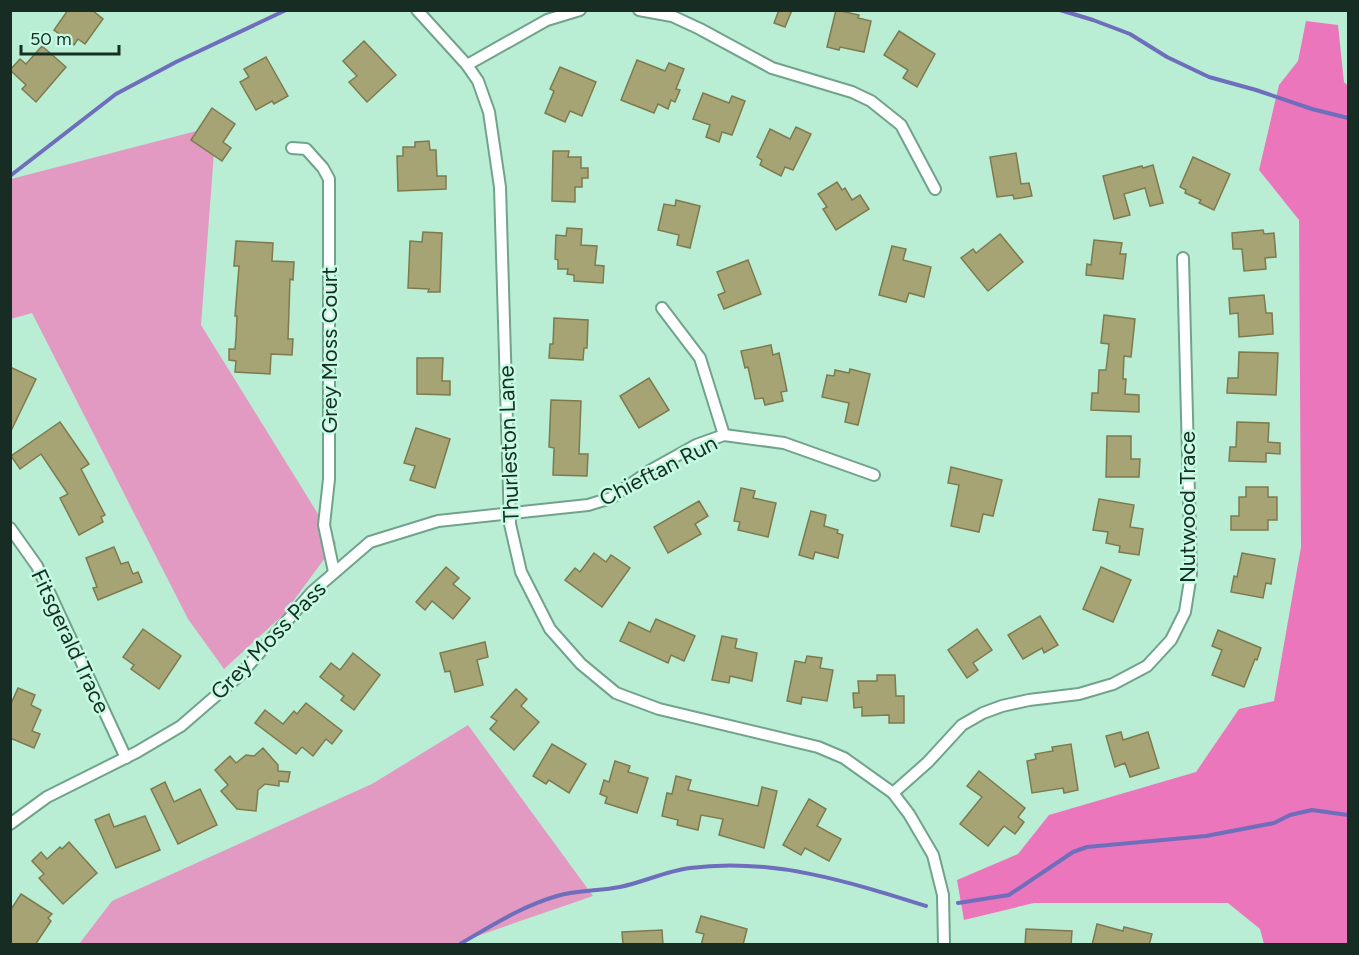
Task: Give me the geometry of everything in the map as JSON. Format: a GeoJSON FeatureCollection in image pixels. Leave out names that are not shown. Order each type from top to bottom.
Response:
{"type":"FeatureCollection","features":[{"type":"Feature","properties":{"kind":"street","name":"Thurleston Lane"},"geometry":{"type":"LineString","coordinates":[[417,10],[467,65],[478,81],[489,112],[500,187],[508,512],[520,572],[550,629],[581,664],[616,693],[659,709],[818,747],[844,758],[893,793],[909,814],[933,855],[943,895],[944,945]]}},
{"type":"Feature","properties":{"kind":"street"},"geometry":{"type":"LineString","coordinates":[[467,65],[547,20],[580,10]]}},
{"type":"Feature","properties":{"kind":"street"},"geometry":{"type":"LineString","coordinates":[[639,10],[672,16],[772,68],[852,92],[871,101],[902,125],[935,189]]}},
{"type":"Feature","properties":{"kind":"street","name":"Grey Moss Court"},"geometry":{"type":"LineString","coordinates":[[292,148],[306,149],[323,168],[329,179],[329,479],[324,525],[334,572]]}},
{"type":"Feature","properties":{"kind":"street","name":"Nutwood Trace"},"geometry":{"type":"LineString","coordinates":[[893,793],[928,762],[962,725],[983,713],[1029,700],[1079,694],[1113,684],[1147,666],[1171,640],[1185,612],[1191,574],[1183,258]]}},
{"type":"Feature","properties":{"kind":"street"},"geometry":{"type":"LineString","coordinates":[[662,308],[700,358],[724,435]]}},
{"type":"Feature","properties":{"kind":"street","name":"Chieftan Run"},"geometry":{"type":"LineString","coordinates":[[508,512],[588,505],[611,498],[651,470],[696,445],[724,435],[784,443],[874,475]]}},
{"type":"Feature","properties":{"kind":"street","name":"Grey Moss Pass"},"geometry":{"type":"LineString","coordinates":[[10,824],[47,797],[126,758],[181,726],[241,674],[312,592],[370,542],[438,521],[508,512]]}},
{"type":"Feature","properties":{"kind":"street","name":"Fitsgerald Trace"},"geometry":{"type":"LineString","coordinates":[[10,528],[37,566],[126,758]]}},
{"type":"Feature","properties":{"kind":"shaded area"},"geometry":{"type":"Polygon","coordinates":[[[1306,21],[1338,25],[1344,82],[1348,86],[1348,944],[1264,944],[1260,929],[1228,903],[1034,903],[964,920],[957,880],[1018,854],[1049,815],[1196,772],[1239,709],[1274,701],[1301,547],[1299,220],[1259,170],[1279,85],[1298,61],[1306,21]]]}},
{"type":"Feature","properties":{"kind":"shaded area"},"geometry":{"type":"Polygon","coordinates":[[[216,126],[201,325],[336,543],[283,615],[224,669],[188,619],[32,313],[11,319],[11,179],[216,126]]]}},
{"type":"Feature","properties":{"kind":"shaded area"},"geometry":{"type":"Polygon","coordinates":[[[468,725],[593,896],[454,944],[79,944],[112,901],[372,784],[468,725]]]}},
{"type":"Feature","properties":{"kind":"building"},"geometry":{"type":"Polygon","coordinates":[[[68,10],[92,10],[103,19],[85,44],[78,39],[74,45],[54,30],[68,10]]]}},
{"type":"Feature","properties":{"kind":"building"},"geometry":{"type":"Polygon","coordinates":[[[779,10],[792,10],[785,27],[774,23],[779,10]]]}},
{"type":"Feature","properties":{"kind":"building"},"geometry":{"type":"Polygon","coordinates":[[[836,10],[859,15],[858,18],[871,21],[864,52],[827,47],[836,10]]]}},
{"type":"Feature","properties":{"kind":"building"},"geometry":{"type":"Polygon","coordinates":[[[899,31],[935,54],[917,87],[903,78],[908,70],[884,55],[899,31]]]}},
{"type":"Feature","properties":{"kind":"building"},"geometry":{"type":"Polygon","coordinates":[[[364,41],[396,75],[367,102],[349,82],[357,76],[343,61],[364,41]]]}},
{"type":"Feature","properties":{"kind":"building"},"geometry":{"type":"Polygon","coordinates":[[[42,46],[66,67],[36,102],[22,89],[26,85],[10,70],[20,59],[26,64],[42,46]]]}},
{"type":"Feature","properties":{"kind":"building"},"geometry":{"type":"Polygon","coordinates":[[[266,57],[288,96],[274,104],[272,101],[256,110],[240,82],[249,77],[244,69],[266,57]]]}},
{"type":"Feature","properties":{"kind":"building"},"geometry":{"type":"Polygon","coordinates":[[[637,60],[665,71],[669,63],[684,69],[676,89],[680,90],[675,102],[671,100],[668,109],[658,104],[654,113],[621,100],[637,60]]]}},
{"type":"Feature","properties":{"kind":"building"},"geometry":{"type":"Polygon","coordinates":[[[560,67],[596,82],[582,116],[570,111],[565,122],[545,113],[554,91],[550,89],[560,67]]]}},
{"type":"Feature","properties":{"kind":"building"},"geometry":{"type":"Polygon","coordinates":[[[703,93],[729,103],[732,96],[745,101],[732,135],[722,132],[719,142],[706,137],[710,125],[693,119],[703,93]]]}},
{"type":"Feature","properties":{"kind":"building"},"geometry":{"type":"Polygon","coordinates":[[[212,108],[235,124],[223,142],[231,148],[222,161],[191,140],[212,108]]]}},
{"type":"Feature","properties":{"kind":"building"},"geometry":{"type":"Polygon","coordinates":[[[796,127],[811,134],[793,170],[785,167],[781,176],[760,165],[762,160],[757,157],[770,129],[790,139],[796,127]]]}},
{"type":"Feature","properties":{"kind":"building"},"geometry":{"type":"Polygon","coordinates":[[[429,141],[430,150],[436,150],[437,176],[446,176],[446,189],[398,191],[397,156],[403,156],[403,147],[415,147],[415,142],[429,141]]]}},
{"type":"Feature","properties":{"kind":"building"},"geometry":{"type":"Polygon","coordinates":[[[553,151],[569,151],[568,157],[581,157],[581,168],[588,168],[588,178],[582,178],[582,187],[575,187],[575,202],[552,201],[553,151]]]}},
{"type":"Feature","properties":{"kind":"building"},"geometry":{"type":"Polygon","coordinates":[[[1016,153],[1021,184],[1029,183],[1032,196],[1014,199],[1013,195],[997,197],[990,157],[1016,153]]]}},
{"type":"Feature","properties":{"kind":"building"},"geometry":{"type":"Polygon","coordinates":[[[1193,157],[1230,174],[1214,210],[1199,203],[1201,200],[1185,193],[1186,190],[1180,187],[1193,157]]]}},
{"type":"Feature","properties":{"kind":"building"},"geometry":{"type":"Polygon","coordinates":[[[1153,165],[1163,203],[1150,206],[1145,188],[1124,194],[1130,215],[1114,219],[1103,176],[1153,165]]]}},
{"type":"Feature","properties":{"kind":"building"},"geometry":{"type":"Polygon","coordinates":[[[837,182],[842,190],[845,188],[852,200],[860,195],[869,209],[836,230],[823,209],[827,207],[818,194],[837,182]]]}},
{"type":"Feature","properties":{"kind":"building"},"geometry":{"type":"Polygon","coordinates":[[[676,200],[700,206],[690,248],[677,245],[679,235],[658,230],[664,204],[675,206],[676,200]]]}},
{"type":"Feature","properties":{"kind":"building"},"geometry":{"type":"Polygon","coordinates":[[[567,228],[582,229],[581,245],[597,246],[595,265],[604,266],[603,283],[574,281],[574,275],[567,274],[568,269],[558,269],[558,260],[555,259],[556,235],[566,236],[567,228]]]}},
{"type":"Feature","properties":{"kind":"building"},"geometry":{"type":"Polygon","coordinates":[[[1263,230],[1264,234],[1274,233],[1276,257],[1265,258],[1266,269],[1244,271],[1242,249],[1233,249],[1232,233],[1263,230]]]}},
{"type":"Feature","properties":{"kind":"building"},"geometry":{"type":"Polygon","coordinates":[[[423,232],[442,233],[440,292],[408,288],[410,241],[422,242],[423,232]]]}},
{"type":"Feature","properties":{"kind":"building"},"geometry":{"type":"Polygon","coordinates":[[[1000,234],[1023,262],[988,291],[961,258],[973,249],[976,253],[1000,234]]]}},
{"type":"Feature","properties":{"kind":"building"},"geometry":{"type":"Polygon","coordinates":[[[1094,240],[1122,243],[1120,254],[1126,254],[1123,279],[1086,275],[1087,264],[1091,265],[1094,240]]]}},
{"type":"Feature","properties":{"kind":"building"},"geometry":{"type":"Polygon","coordinates":[[[236,241],[273,243],[272,261],[294,262],[293,280],[290,279],[288,339],[293,339],[292,355],[271,354],[270,374],[235,372],[236,361],[229,360],[229,349],[235,349],[236,337],[237,316],[235,316],[239,266],[234,266],[236,241]]]}},
{"type":"Feature","properties":{"kind":"building"},"geometry":{"type":"Polygon","coordinates":[[[892,246],[906,249],[903,260],[931,267],[924,297],[909,293],[906,302],[879,295],[892,246]]]}},
{"type":"Feature","properties":{"kind":"building"},"geometry":{"type":"Polygon","coordinates":[[[748,260],[761,294],[724,309],[718,295],[725,292],[717,272],[748,260]]]}},
{"type":"Feature","properties":{"kind":"building"},"geometry":{"type":"Polygon","coordinates":[[[1264,295],[1266,313],[1272,313],[1273,334],[1239,337],[1238,313],[1230,314],[1229,298],[1264,295]]]}},
{"type":"Feature","properties":{"kind":"building"},"geometry":{"type":"Polygon","coordinates":[[[1104,315],[1135,319],[1131,357],[1124,356],[1123,379],[1126,379],[1125,394],[1139,395],[1139,412],[1091,410],[1092,393],[1098,393],[1099,370],[1106,370],[1109,344],[1101,343],[1104,315]]]}},
{"type":"Feature","properties":{"kind":"building"},"geometry":{"type":"Polygon","coordinates":[[[554,318],[588,320],[587,348],[584,348],[583,360],[549,358],[550,344],[553,344],[554,318]]]}},
{"type":"Feature","properties":{"kind":"building"},"geometry":{"type":"Polygon","coordinates":[[[771,345],[773,355],[779,353],[787,391],[781,392],[783,401],[765,405],[763,398],[755,399],[748,367],[745,368],[741,351],[771,345]]]}},
{"type":"Feature","properties":{"kind":"building"},"geometry":{"type":"Polygon","coordinates":[[[1239,352],[1278,353],[1276,395],[1227,393],[1228,378],[1238,378],[1239,352]]]}},
{"type":"Feature","properties":{"kind":"building"},"geometry":{"type":"Polygon","coordinates":[[[417,358],[443,358],[442,381],[450,381],[450,395],[417,394],[417,358]]]}},
{"type":"Feature","properties":{"kind":"building"},"geometry":{"type":"Polygon","coordinates":[[[10,367],[36,379],[10,433],[10,367]]]}},
{"type":"Feature","properties":{"kind":"building"},"geometry":{"type":"Polygon","coordinates":[[[850,369],[870,374],[858,425],[845,422],[849,403],[822,397],[827,375],[834,376],[835,370],[849,373],[850,369]]]}},
{"type":"Feature","properties":{"kind":"building"},"geometry":{"type":"Polygon","coordinates":[[[649,378],[669,410],[639,428],[620,396],[649,378]]]}},
{"type":"Feature","properties":{"kind":"building"},"geometry":{"type":"Polygon","coordinates":[[[551,400],[581,401],[579,454],[588,454],[587,476],[553,475],[554,448],[549,447],[551,400]]]}},
{"type":"Feature","properties":{"kind":"building"},"geometry":{"type":"Polygon","coordinates":[[[60,422],[89,464],[81,469],[105,515],[101,517],[103,522],[79,535],[60,498],[68,494],[41,454],[20,469],[11,456],[60,422]]]}},
{"type":"Feature","properties":{"kind":"building"},"geometry":{"type":"Polygon","coordinates":[[[1237,422],[1269,423],[1268,442],[1280,443],[1280,454],[1266,453],[1266,462],[1229,461],[1230,447],[1236,447],[1237,422]]]}},
{"type":"Feature","properties":{"kind":"building"},"geometry":{"type":"Polygon","coordinates":[[[416,428],[450,439],[435,488],[410,480],[415,466],[404,463],[416,428]]]}},
{"type":"Feature","properties":{"kind":"building"},"geometry":{"type":"Polygon","coordinates":[[[1107,436],[1131,436],[1131,459],[1140,459],[1139,477],[1106,477],[1107,436]]]}},
{"type":"Feature","properties":{"kind":"building"},"geometry":{"type":"Polygon","coordinates":[[[951,467],[1002,480],[993,516],[983,514],[979,532],[951,526],[959,485],[948,483],[951,467]]]}},
{"type":"Feature","properties":{"kind":"building"},"geometry":{"type":"Polygon","coordinates":[[[1246,487],[1268,487],[1268,497],[1277,497],[1277,520],[1268,520],[1268,530],[1231,530],[1231,516],[1239,516],[1239,497],[1246,497],[1246,487]]]}},
{"type":"Feature","properties":{"kind":"building"},"geometry":{"type":"Polygon","coordinates":[[[741,488],[755,491],[753,498],[776,503],[768,537],[738,530],[740,522],[734,521],[741,488]]]}},
{"type":"Feature","properties":{"kind":"building"},"geometry":{"type":"Polygon","coordinates":[[[1099,499],[1134,505],[1130,527],[1143,529],[1139,555],[1119,552],[1120,546],[1106,543],[1108,532],[1093,530],[1099,499]]]}},
{"type":"Feature","properties":{"kind":"building"},"geometry":{"type":"Polygon","coordinates":[[[699,501],[708,516],[695,524],[701,534],[668,553],[654,527],[699,501]]]}},
{"type":"Feature","properties":{"kind":"building"},"geometry":{"type":"Polygon","coordinates":[[[811,511],[826,515],[824,526],[838,530],[837,533],[843,535],[838,558],[815,552],[813,559],[799,555],[811,511]]]}},
{"type":"Feature","properties":{"kind":"building"},"geometry":{"type":"Polygon","coordinates":[[[114,547],[121,564],[128,562],[133,574],[138,572],[142,582],[98,600],[93,588],[97,587],[86,558],[114,547]]]}},
{"type":"Feature","properties":{"kind":"building"},"geometry":{"type":"Polygon","coordinates":[[[594,553],[606,562],[611,555],[630,568],[602,607],[565,580],[575,568],[580,572],[594,553]]]}},
{"type":"Feature","properties":{"kind":"building"},"geometry":{"type":"Polygon","coordinates":[[[1242,553],[1275,559],[1271,584],[1266,583],[1263,598],[1231,592],[1242,553]]]}},
{"type":"Feature","properties":{"kind":"building"},"geometry":{"type":"Polygon","coordinates":[[[446,567],[459,578],[453,584],[470,598],[453,619],[432,601],[425,610],[416,602],[446,567]]]}},
{"type":"Feature","properties":{"kind":"building"},"geometry":{"type":"Polygon","coordinates":[[[1101,567],[1131,580],[1113,622],[1083,609],[1101,567]]]}},
{"type":"Feature","properties":{"kind":"building"},"geometry":{"type":"Polygon","coordinates":[[[1040,616],[1058,645],[1044,653],[1042,648],[1023,659],[1008,635],[1040,616]]]}},
{"type":"Feature","properties":{"kind":"building"},"geometry":{"type":"Polygon","coordinates":[[[656,619],[695,636],[684,661],[671,655],[668,663],[620,641],[629,622],[650,632],[656,619]]]}},
{"type":"Feature","properties":{"kind":"building"},"geometry":{"type":"Polygon","coordinates":[[[143,629],[181,656],[159,689],[131,669],[134,665],[123,657],[143,629]]]}},
{"type":"Feature","properties":{"kind":"building"},"geometry":{"type":"Polygon","coordinates":[[[977,629],[992,650],[973,663],[978,670],[967,678],[948,650],[977,629]]]}},
{"type":"Feature","properties":{"kind":"building"},"geometry":{"type":"Polygon","coordinates":[[[1218,630],[1261,648],[1244,687],[1212,675],[1222,650],[1212,646],[1218,630]]]}},
{"type":"Feature","properties":{"kind":"building"},"geometry":{"type":"Polygon","coordinates":[[[722,636],[737,639],[735,648],[757,653],[752,681],[730,676],[729,683],[712,680],[722,636]]]}},
{"type":"Feature","properties":{"kind":"building"},"geometry":{"type":"Polygon","coordinates":[[[485,642],[488,657],[477,660],[483,685],[455,692],[450,671],[445,672],[440,653],[485,642]]]}},
{"type":"Feature","properties":{"kind":"building"},"geometry":{"type":"Polygon","coordinates":[[[353,653],[380,675],[354,710],[341,700],[344,696],[320,677],[331,663],[340,670],[353,653]]]}},
{"type":"Feature","properties":{"kind":"building"},"geometry":{"type":"Polygon","coordinates":[[[807,656],[822,658],[820,668],[833,670],[827,701],[802,697],[801,704],[787,701],[795,661],[805,663],[807,656]]]}},
{"type":"Feature","properties":{"kind":"building"},"geometry":{"type":"Polygon","coordinates":[[[877,675],[895,675],[896,696],[904,696],[904,723],[889,723],[889,715],[862,716],[862,707],[854,708],[853,693],[859,693],[858,681],[877,681],[877,675]]]}},
{"type":"Feature","properties":{"kind":"building"},"geometry":{"type":"Polygon","coordinates":[[[18,688],[35,695],[31,705],[41,710],[32,731],[40,734],[34,748],[10,738],[10,706],[18,688]]]}},
{"type":"Feature","properties":{"kind":"building"},"geometry":{"type":"Polygon","coordinates":[[[516,689],[527,699],[521,706],[539,722],[514,750],[490,729],[497,721],[491,717],[516,689]]]}},
{"type":"Feature","properties":{"kind":"building"},"geometry":{"type":"Polygon","coordinates":[[[306,703],[342,731],[332,744],[326,739],[313,756],[302,747],[296,754],[255,723],[265,710],[283,724],[294,711],[297,714],[306,703]]]}},
{"type":"Feature","properties":{"kind":"building"},"geometry":{"type":"Polygon","coordinates":[[[1121,732],[1123,740],[1148,732],[1159,768],[1130,777],[1125,763],[1115,767],[1106,736],[1121,732]]]}},
{"type":"Feature","properties":{"kind":"building"},"geometry":{"type":"Polygon","coordinates":[[[552,744],[586,764],[569,793],[549,780],[546,784],[533,776],[552,744]]]}},
{"type":"Feature","properties":{"kind":"building"},"geometry":{"type":"Polygon","coordinates":[[[1071,744],[1078,790],[1064,793],[1063,788],[1032,793],[1027,761],[1036,759],[1035,754],[1053,751],[1052,747],[1071,744]]]}},
{"type":"Feature","properties":{"kind":"building"},"geometry":{"type":"Polygon","coordinates":[[[263,748],[278,765],[278,771],[290,772],[288,782],[279,781],[279,786],[265,784],[258,790],[256,811],[237,809],[221,791],[228,785],[215,770],[230,756],[236,763],[246,755],[254,756],[263,748]]]}},
{"type":"Feature","properties":{"kind":"building"},"geometry":{"type":"Polygon","coordinates":[[[615,761],[630,766],[628,772],[648,778],[637,813],[605,803],[607,797],[600,794],[604,780],[609,782],[615,761]]]}},
{"type":"Feature","properties":{"kind":"building"},"geometry":{"type":"Polygon","coordinates":[[[979,771],[1025,808],[1018,817],[1024,822],[1015,834],[1004,826],[988,846],[960,824],[982,797],[967,786],[979,771]]]}},
{"type":"Feature","properties":{"kind":"building"},"geometry":{"type":"Polygon","coordinates":[[[676,776],[691,780],[688,790],[758,806],[762,787],[777,791],[764,848],[719,835],[723,819],[701,815],[698,830],[677,825],[678,820],[662,816],[667,793],[672,794],[676,776]]]}},
{"type":"Feature","properties":{"kind":"building"},"geometry":{"type":"Polygon","coordinates":[[[165,782],[174,802],[200,789],[217,825],[178,844],[151,789],[165,782]]]}},
{"type":"Feature","properties":{"kind":"building"},"geometry":{"type":"Polygon","coordinates":[[[809,799],[826,809],[817,826],[841,839],[829,861],[805,848],[801,855],[783,845],[809,799]]]}},
{"type":"Feature","properties":{"kind":"building"},"geometry":{"type":"Polygon","coordinates":[[[109,814],[114,827],[145,816],[160,850],[116,868],[95,820],[109,814]]]}},
{"type":"Feature","properties":{"kind":"building"},"geometry":{"type":"Polygon","coordinates":[[[69,842],[97,873],[63,904],[39,878],[44,874],[32,861],[41,852],[47,859],[69,842]]]}},
{"type":"Feature","properties":{"kind":"building"},"geometry":{"type":"Polygon","coordinates":[[[21,894],[52,914],[48,918],[51,921],[35,945],[10,945],[10,911],[21,894]]]}},
{"type":"Feature","properties":{"kind":"building"},"geometry":{"type":"Polygon","coordinates":[[[701,916],[747,929],[743,945],[701,945],[704,934],[696,932],[701,916]]]}},
{"type":"Feature","properties":{"kind":"building"},"geometry":{"type":"Polygon","coordinates":[[[1097,924],[1123,931],[1124,927],[1152,934],[1149,945],[1092,945],[1097,924]]]}},
{"type":"Feature","properties":{"kind":"building"},"geometry":{"type":"Polygon","coordinates":[[[1026,929],[1072,931],[1071,945],[1025,945],[1026,929]]]}},
{"type":"Feature","properties":{"kind":"building"},"geometry":{"type":"Polygon","coordinates":[[[662,930],[663,945],[623,945],[622,932],[662,930]]]}},
{"type":"Feature","properties":{"kind":"waterway"},"geometry":{"type":"LineString","coordinates":[[10,176],[116,94],[176,62],[286,10]]}},
{"type":"Feature","properties":{"kind":"waterway"},"geometry":{"type":"LineString","coordinates":[[1060,10],[1130,34],[1167,57],[1209,77],[1348,118]]}},
{"type":"Feature","properties":{"kind":"waterway"},"geometry":{"type":"LineString","coordinates":[[958,903],[1009,895],[1073,852],[1087,847],[1206,836],[1274,823],[1290,815],[1312,810],[1348,815]]}},
{"type":"Feature","properties":{"kind":"waterway"},"geometry":{"type":"LineString","coordinates":[[460,944],[519,911],[557,896],[620,887],[681,869],[720,865],[750,866],[810,874],[868,888],[926,906]]}}]}
